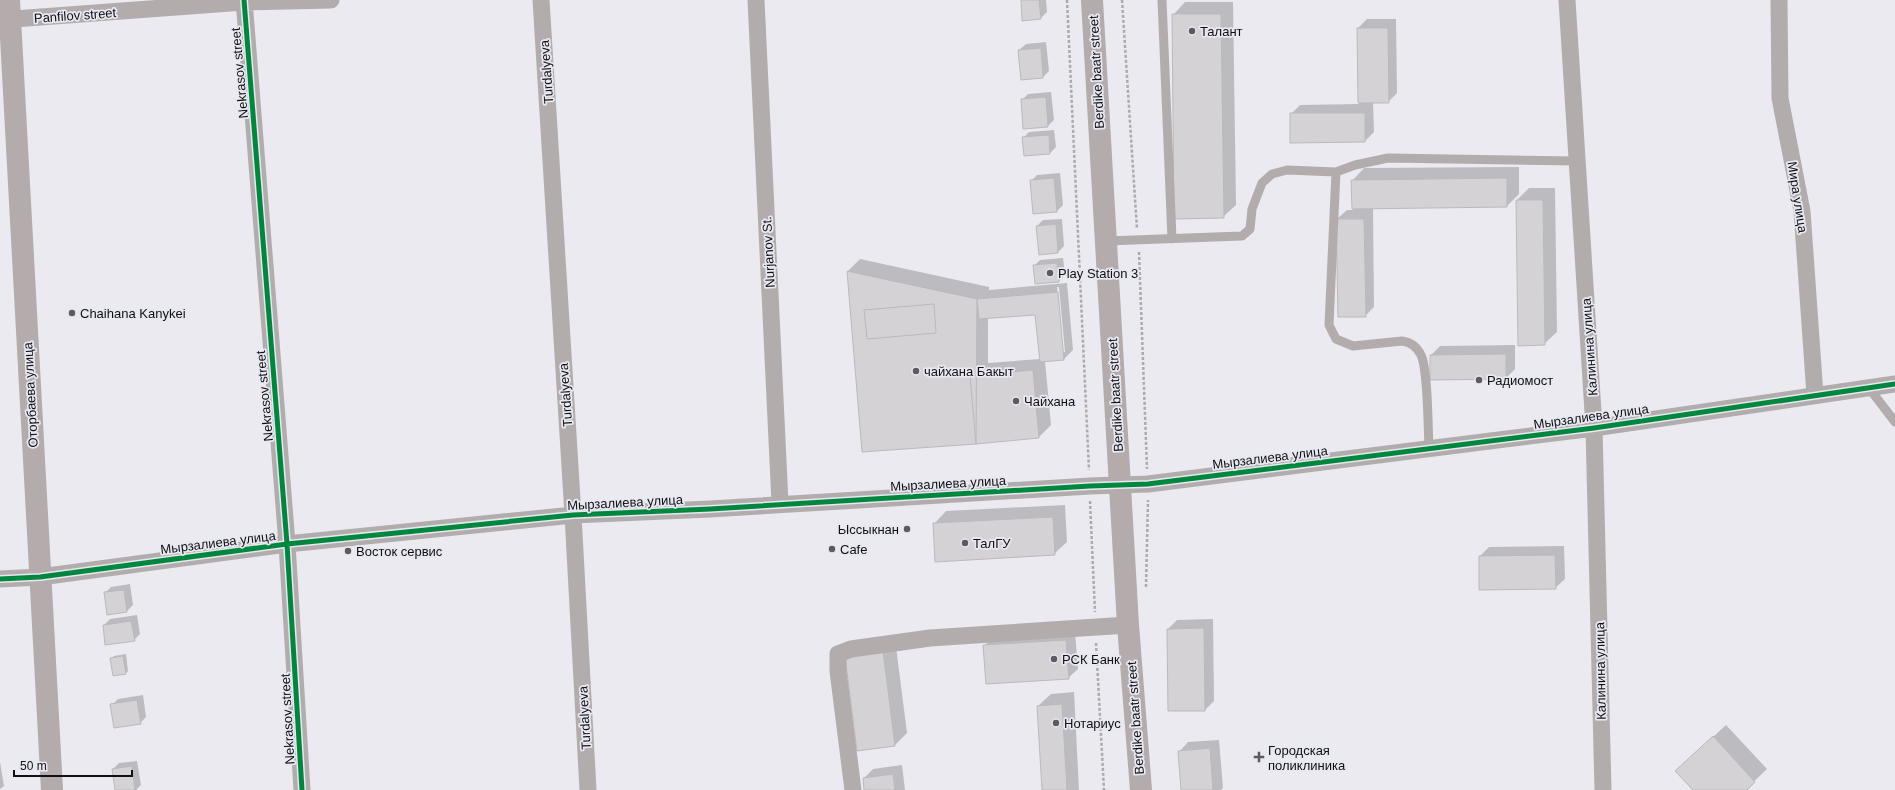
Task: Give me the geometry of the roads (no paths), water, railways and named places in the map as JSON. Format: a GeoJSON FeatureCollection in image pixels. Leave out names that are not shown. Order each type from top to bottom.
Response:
{"type":"FeatureCollection","features":[{"type":"Feature","properties":{"kind":"street","name":"Panfilov street"},"geometry":{"type":"LineString","coordinates":[[6,13],[244,1],[331,0]]}},
{"type":"Feature","properties":{"kind":"street","name":"Turdalyeva"},"geometry":{"type":"LineString","coordinates":[[541,0],[573,515],[588,790]]}},
{"type":"Feature","properties":{"kind":"street","name":"Nurjanov St."},"geometry":{"type":"LineString","coordinates":[[756,0],[780,504]]}},
{"type":"Feature","properties":{"kind":"street","name":"Berdike baatr street"},"geometry":{"type":"LineString","coordinates":[[1092,0],[1128,625],[1141,790]]}},
{"type":"Feature","properties":{"kind":"street","name":"Калинина улица"},"geometry":{"type":"LineString","coordinates":[[1567,0],[1594,428],[1602,790]]}},
{"type":"Feature","properties":{"kind":"street","name":"Мира улица"},"geometry":{"type":"LineString","coordinates":[[1779,0],[1780,98],[1802,211],[1815,395]]}},
{"type":"Feature","properties":{"kind":"street","name":"Nekrasov street"},"geometry":{"type":"LineString","coordinates":[[244,1],[287,544],[302,790]]}},
{"type":"Feature","properties":{"kind":"street","name":"Оторбаева улица"},"geometry":{"type":"LineString","coordinates":[[6,13],[52,790]]}},
{"type":"Feature","properties":{"kind":"street","name":"Мырзалиева улица"},"geometry":{"type":"LineString","coordinates":[[0,579],[40,577],[287,544],[573,515],[710,509],[1090,486],[1148,484],[1594,428],[1895,384]]}},
{"type":"Feature","properties":{"kind":"street"},"geometry":{"type":"LineString","coordinates":[[853,790],[838,671],[838,654],[851,649],[930,638],[1128,625]]}},
{"type":"Feature","properties":{"kind":"lane"},"geometry":{"type":"LineString","coordinates":[[1162,0],[1172,239]]}},
{"type":"Feature","properties":{"kind":"lane"},"geometry":{"type":"LineString","coordinates":[[1106,241],[1242,236],[1250,229],[1252,209],[1262,183],[1272,174],[1287,170],[1336,172],[1355,165],[1388,158],[1577,161]]}},
{"type":"Feature","properties":{"kind":"lane"},"geometry":{"type":"LineString","coordinates":[[1336,172],[1329,325],[1336,339],[1353,346],[1408,341],[1415,347],[1421,356],[1425,374],[1429,448]]}},
{"type":"Feature","properties":{"kind":"lane"},"geometry":{"type":"LineString","coordinates":[[1869,388],[1895,422]]}},
{"type":"Feature","properties":{"kind":"place","name":"Талант"},"geometry":{"type":"Point","coordinates":[1192,31]}},
{"type":"Feature","properties":{"kind":"place","name":"Play Station 3"},"geometry":{"type":"Point","coordinates":[1050,273]}},
{"type":"Feature","properties":{"kind":"place","name":"Chaihana Kanykei"},"geometry":{"type":"Point","coordinates":[72,313]}},
{"type":"Feature","properties":{"kind":"place","name":"чайхана Бакыт"},"geometry":{"type":"Point","coordinates":[916,371]}},
{"type":"Feature","properties":{"kind":"place","name":"Радиомост"},"geometry":{"type":"Point","coordinates":[1479,380]}},
{"type":"Feature","properties":{"kind":"place","name":"Чайхана"},"geometry":{"type":"Point","coordinates":[1016,401]}},
{"type":"Feature","properties":{"kind":"place","name":"Ыссыкнан"},"geometry":{"type":"Point","coordinates":[907,529]}},
{"type":"Feature","properties":{"kind":"place","name":"ТалГУ"},"geometry":{"type":"Point","coordinates":[965,543]}},
{"type":"Feature","properties":{"kind":"place","name":"Cafe"},"geometry":{"type":"Point","coordinates":[832,549]}},
{"type":"Feature","properties":{"kind":"place","name":"Восток сервис"},"geometry":{"type":"Point","coordinates":[348,551]}},
{"type":"Feature","properties":{"kind":"place","name":"РСК Банк"},"geometry":{"type":"Point","coordinates":[1054,659]}},
{"type":"Feature","properties":{"kind":"place","name":"Нотариус"},"geometry":{"type":"Point","coordinates":[1056,723]}},
{"type":"Feature","properties":{"kind":"place","name":"Городская поликлиника"},"geometry":{"type":"Point","coordinates":[1259,757]}}]}
